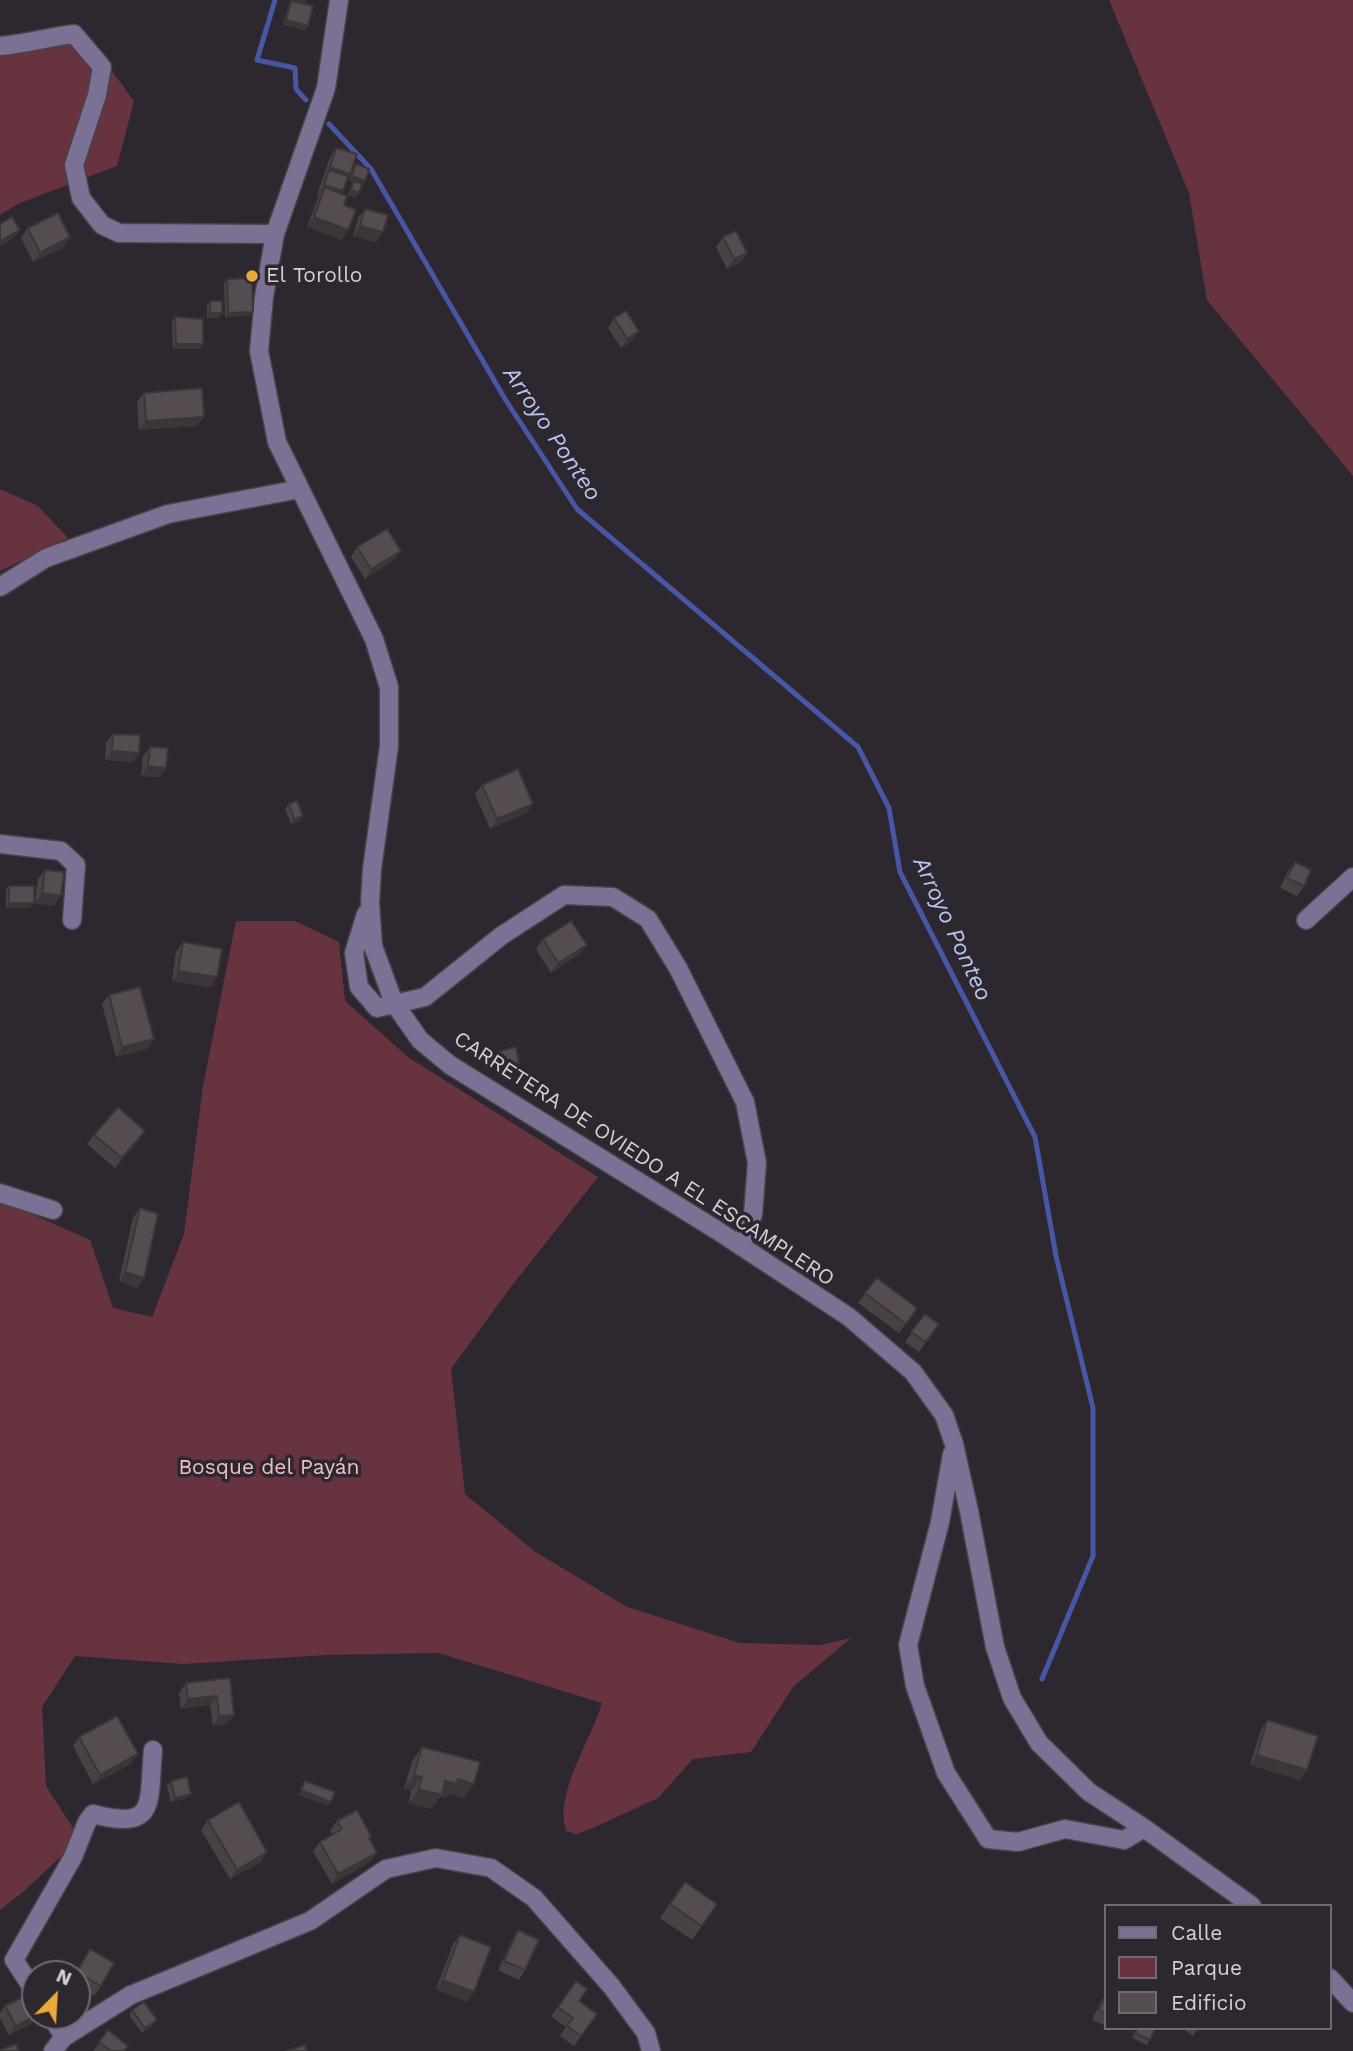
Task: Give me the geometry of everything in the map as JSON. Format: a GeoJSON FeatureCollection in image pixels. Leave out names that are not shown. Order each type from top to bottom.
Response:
{"type":"FeatureCollection","features":[{"type":"Feature","properties":{"kind":"street","name":"CARRETERA DE OVIEDO A EL ESCAMPLERO"},"geometry":{"type":"LineString","coordinates":[[339,0],[326,88],[275,234],[264,297],[259,351],[277,442],[374,639],[389,687],[390,747],[372,869],[370,903],[373,946],[394,1003],[420,1040],[450,1065],[849,1317],[913,1373],[944,1415],[954,1444],[995,1647],[1012,1699],[1039,1743],[1088,1791],[1249,1904]]}},
{"type":"Feature","properties":{"kind":"street"},"geometry":{"type":"LineString","coordinates":[[0,46],[74,34],[102,67],[97,95],[74,165],[81,198],[102,225],[119,233],[275,234]]}},
{"type":"Feature","properties":{"kind":"street"},"geometry":{"type":"LineString","coordinates":[[0,587],[46,558],[168,514],[300,489]]}},
{"type":"Feature","properties":{"kind":"street"},"geometry":{"type":"LineString","coordinates":[[0,844],[61,851],[76,865],[72,920]]}},
{"type":"Feature","properties":{"kind":"street"},"geometry":{"type":"LineString","coordinates":[[1306,920],[1353,877]]}},
{"type":"Feature","properties":{"kind":"street"},"geometry":{"type":"LineString","coordinates":[[370,903],[354,953],[359,988],[377,1008],[425,997],[501,936],[564,895],[613,897],[648,919],[678,968],[745,1102],[757,1163],[753,1214],[740,1246]]}},
{"type":"Feature","properties":{"kind":"street"},"geometry":{"type":"LineString","coordinates":[[0,1193],[52,1210]]}},
{"type":"Feature","properties":{"kind":"street"},"geometry":{"type":"LineString","coordinates":[[954,1444],[940,1522],[908,1645],[915,1686],[946,1773],[989,1839],[1018,1842],[1065,1829],[1125,1840],[1144,1828]]}},
{"type":"Feature","properties":{"kind":"street"},"geometry":{"type":"LineString","coordinates":[[21,1978],[7,1963],[73,1857],[87,1822],[93,1814],[111,1820],[123,1820],[138,1818],[144,1813],[148,1801],[153,1750]]}},
{"type":"Feature","properties":{"kind":"street"},"geometry":{"type":"LineString","coordinates":[[59,2044],[131,1995],[310,1921],[386,1870],[436,1858],[491,1868],[534,1898],[612,1987],[646,2033],[651,2051]]}},
{"type":"Feature","properties":{"kind":"street"},"geometry":{"type":"LineString","coordinates":[[1332,1980],[1353,2003]]}},
{"type":"Feature","properties":{"kind":"green space"},"geometry":{"type":"Polygon","coordinates":[[[1109,0],[1353,0],[1353,476],[1207,300],[1189,193],[1109,0]]]}},
{"type":"Feature","properties":{"kind":"green space"},"geometry":{"type":"Polygon","coordinates":[[[84,34],[134,101],[117,166],[20,203],[0,215],[0,40],[84,34]]]}},
{"type":"Feature","properties":{"kind":"green space"},"geometry":{"type":"Polygon","coordinates":[[[0,489],[38,506],[68,538],[0,571],[0,489]]]}},
{"type":"Feature","properties":{"kind":"green space","name":"Bosque del Payán"},"geometry":{"type":"Polygon","coordinates":[[[236,921],[295,921],[339,942],[345,1001],[408,1057],[598,1177],[510,1288],[451,1369],[465,1494],[534,1551],[627,1607],[740,1643],[820,1645],[851,1638],[793,1687],[751,1752],[693,1759],[658,1798],[576,1834],[566,1831],[565,1800],[575,1767],[602,1703],[439,1653],[327,1655],[183,1664],[75,1656],[42,1707],[46,1786],[80,1839],[0,1910],[0,1200],[90,1240],[113,1308],[152,1317],[184,1234],[203,1086],[236,921]]]}},
{"type":"Feature","properties":{"kind":"building"},"geometry":{"type":"Polygon","coordinates":[[[291,1],[313,6],[308,26],[286,20],[291,1]]]}},
{"type":"Feature","properties":{"kind":"building"},"geometry":{"type":"Polygon","coordinates":[[[336,148],[357,154],[350,174],[330,167],[336,148]]]}},
{"type":"Feature","properties":{"kind":"building"},"geometry":{"type":"Polygon","coordinates":[[[356,164],[369,169],[365,181],[352,176],[356,164]]]}},
{"type":"Feature","properties":{"kind":"building"},"geometry":{"type":"Polygon","coordinates":[[[329,170],[348,176],[343,191],[324,185],[329,170]]]}},
{"type":"Feature","properties":{"kind":"building"},"geometry":{"type":"Polygon","coordinates":[[[354,181],[362,184],[359,193],[351,190],[354,181]]]}},
{"type":"Feature","properties":{"kind":"building"},"geometry":{"type":"Polygon","coordinates":[[[325,187],[347,196],[344,205],[356,210],[348,230],[314,217],[325,187]]]}},
{"type":"Feature","properties":{"kind":"building"},"geometry":{"type":"Polygon","coordinates":[[[365,209],[388,215],[383,232],[360,226],[365,209]]]}},
{"type":"Feature","properties":{"kind":"building"},"geometry":{"type":"Polygon","coordinates":[[[58,213],[70,237],[40,253],[28,228],[58,213]]]}},
{"type":"Feature","properties":{"kind":"building"},"geometry":{"type":"Polygon","coordinates":[[[12,217],[20,230],[0,241],[0,224],[12,217]]]}},
{"type":"Feature","properties":{"kind":"building"},"geometry":{"type":"Polygon","coordinates":[[[736,231],[747,253],[734,259],[723,237],[736,231]]]}},
{"type":"Feature","properties":{"kind":"building"},"geometry":{"type":"Polygon","coordinates":[[[252,278],[253,312],[228,313],[227,279],[252,278]]]}},
{"type":"Feature","properties":{"kind":"building"},"geometry":{"type":"Polygon","coordinates":[[[210,301],[222,301],[222,313],[210,313],[210,301]]]}},
{"type":"Feature","properties":{"kind":"building"},"geometry":{"type":"Polygon","coordinates":[[[626,311],[639,331],[627,339],[614,318],[626,311]]]}},
{"type":"Feature","properties":{"kind":"building"},"geometry":{"type":"Polygon","coordinates":[[[175,317],[203,319],[203,344],[176,344],[175,317]]]}},
{"type":"Feature","properties":{"kind":"building"},"geometry":{"type":"Polygon","coordinates":[[[202,388],[204,417],[146,421],[144,393],[202,388]]]}},
{"type":"Feature","properties":{"kind":"building"},"geometry":{"type":"Polygon","coordinates":[[[387,529],[401,551],[371,569],[357,547],[387,529]]]}},
{"type":"Feature","properties":{"kind":"building"},"geometry":{"type":"Polygon","coordinates":[[[113,734],[140,735],[139,753],[112,751],[113,734]]]}},
{"type":"Feature","properties":{"kind":"building"},"geometry":{"type":"Polygon","coordinates":[[[150,747],[168,748],[166,768],[148,766],[150,747]]]}},
{"type":"Feature","properties":{"kind":"building"},"geometry":{"type":"Polygon","coordinates":[[[518,769],[533,804],[497,819],[482,785],[518,769]]]}},
{"type":"Feature","properties":{"kind":"building"},"geometry":{"type":"Polygon","coordinates":[[[297,801],[303,816],[294,819],[289,804],[297,801]]]}},
{"type":"Feature","properties":{"kind":"building"},"geometry":{"type":"Polygon","coordinates":[[[1295,862],[1311,870],[1304,886],[1287,878],[1295,862]]]}},
{"type":"Feature","properties":{"kind":"building"},"geometry":{"type":"Polygon","coordinates":[[[45,870],[64,872],[61,896],[42,893],[45,870]]]}},
{"type":"Feature","properties":{"kind":"building"},"geometry":{"type":"Polygon","coordinates":[[[9,886],[34,886],[34,903],[9,903],[9,886]]]}},
{"type":"Feature","properties":{"kind":"building"},"geometry":{"type":"Polygon","coordinates":[[[571,921],[587,945],[558,963],[543,939],[571,921]]]}},
{"type":"Feature","properties":{"kind":"building"},"geometry":{"type":"Polygon","coordinates":[[[183,942],[222,949],[217,977],[178,971],[183,942]]]}},
{"type":"Feature","properties":{"kind":"building"},"geometry":{"type":"Polygon","coordinates":[[[140,987],[154,1039],[122,1047],[109,995],[140,987]]]}},
{"type":"Feature","properties":{"kind":"building"},"geometry":{"type":"Polygon","coordinates":[[[516,1047],[519,1063],[503,1066],[500,1051],[516,1047]]]}},
{"type":"Feature","properties":{"kind":"building"},"geometry":{"type":"Polygon","coordinates":[[[118,1107],[145,1131],[122,1158],[94,1135],[118,1107]]]}},
{"type":"Feature","properties":{"kind":"building"},"geometry":{"type":"Polygon","coordinates":[[[140,1208],[158,1214],[144,1278],[125,1272],[140,1208]]]}},
{"type":"Feature","properties":{"kind":"building"},"geometry":{"type":"Polygon","coordinates":[[[877,1278],[917,1308],[906,1324],[865,1293],[877,1278]]]}},
{"type":"Feature","properties":{"kind":"building"},"geometry":{"type":"Polygon","coordinates":[[[925,1314],[939,1324],[926,1342],[911,1332],[925,1314]]]}},
{"type":"Feature","properties":{"kind":"building"},"geometry":{"type":"Polygon","coordinates":[[[230,1678],[234,1715],[219,1716],[217,1696],[188,1699],[186,1683],[230,1678]]]}},
{"type":"Feature","properties":{"kind":"building"},"geometry":{"type":"Polygon","coordinates":[[[117,1716],[138,1754],[100,1775],[79,1737],[117,1716]]]}},
{"type":"Feature","properties":{"kind":"building"},"geometry":{"type":"Polygon","coordinates":[[[1267,1720],[1318,1736],[1307,1770],[1257,1755],[1267,1720]]]}},
{"type":"Feature","properties":{"kind":"building"},"geometry":{"type":"Polygon","coordinates":[[[422,1747],[480,1762],[474,1784],[458,1779],[456,1784],[445,1781],[442,1795],[419,1789],[422,1777],[414,1775],[422,1747]]]}},
{"type":"Feature","properties":{"kind":"building"},"geometry":{"type":"Polygon","coordinates":[[[187,1777],[191,1794],[175,1798],[171,1781],[187,1777]]]}},
{"type":"Feature","properties":{"kind":"building"},"geometry":{"type":"Polygon","coordinates":[[[305,1781],[335,1792],[331,1802],[301,1790],[305,1781]]]}},
{"type":"Feature","properties":{"kind":"building"},"geometry":{"type":"Polygon","coordinates":[[[239,1802],[267,1852],[237,1870],[208,1820],[239,1802]]]}},
{"type":"Feature","properties":{"kind":"building"},"geometry":{"type":"Polygon","coordinates":[[[357,1810],[377,1853],[338,1874],[320,1842],[342,1829],[337,1821],[357,1810]]]}},
{"type":"Feature","properties":{"kind":"building"},"geometry":{"type":"Polygon","coordinates":[[[685,1882],[717,1904],[702,1926],[670,1904],[685,1882]]]}},
{"type":"Feature","properties":{"kind":"building"},"geometry":{"type":"Polygon","coordinates":[[[518,1930],[539,1940],[525,1970],[504,1961],[518,1930]]]}},
{"type":"Feature","properties":{"kind":"building"},"geometry":{"type":"Polygon","coordinates":[[[460,1935],[491,1947],[474,1992],[443,1980],[460,1935]]]}},
{"type":"Feature","properties":{"kind":"building"},"geometry":{"type":"Polygon","coordinates":[[[90,1949],[114,1963],[101,1986],[91,1980],[91,1960],[84,1960],[90,1949]]]}},
{"type":"Feature","properties":{"kind":"building"},"geometry":{"type":"Polygon","coordinates":[[[576,1981],[587,1989],[579,2001],[597,2014],[581,2036],[567,2026],[573,2018],[558,2007],[576,1981]]]}},
{"type":"Feature","properties":{"kind":"building"},"geometry":{"type":"Polygon","coordinates":[[[21,1998],[21,2023],[16,2026],[5,2006],[21,1998]]]}},
{"type":"Feature","properties":{"kind":"building"},"geometry":{"type":"Polygon","coordinates":[[[1104,1999],[1104,2013],[1099,2010],[1104,1999]]]}},
{"type":"Feature","properties":{"kind":"building"},"geometry":{"type":"Polygon","coordinates":[[[144,2002],[157,2020],[145,2028],[132,2010],[144,2002]]]}},
{"type":"Feature","properties":{"kind":"building"},"geometry":{"type":"Polygon","coordinates":[[[108,2030],[128,2046],[124,2051],[111,2051],[99,2042],[108,2030]]]}},
{"type":"Feature","properties":{"kind":"building"},"geometry":{"type":"Polygon","coordinates":[[[1137,2030],[1155,2030],[1150,2040],[1135,2033],[1137,2030]]]}},
{"type":"Feature","properties":{"kind":"building"},"geometry":{"type":"Polygon","coordinates":[[[16,2044],[19,2051],[0,2051],[0,2050],[16,2044]]]}},
{"type":"Feature","properties":{"kind":"building"},"geometry":{"type":"Polygon","coordinates":[[[305,2045],[307,2051],[286,2051],[305,2045]]]}},
{"type":"Feature","properties":{"kind":"waterway","name":"Arroyo Ponteo"},"geometry":{"type":"LineString","coordinates":[[275,0],[257,60],[295,68],[296,89],[306,100]]}},
{"type":"Feature","properties":{"kind":"waterway","name":"Arroyo Ponteo"},"geometry":{"type":"LineString","coordinates":[[329,124],[371,169],[505,399],[577,509],[858,747],[889,808],[900,872],[1035,1137],[1056,1256],[1093,1408],[1093,1556],[1042,1679]]}},
{"type":"Feature","properties":{"kind":"place","name":"El Torollo"},"geometry":{"type":"Point","coordinates":[252,276]}}]}
